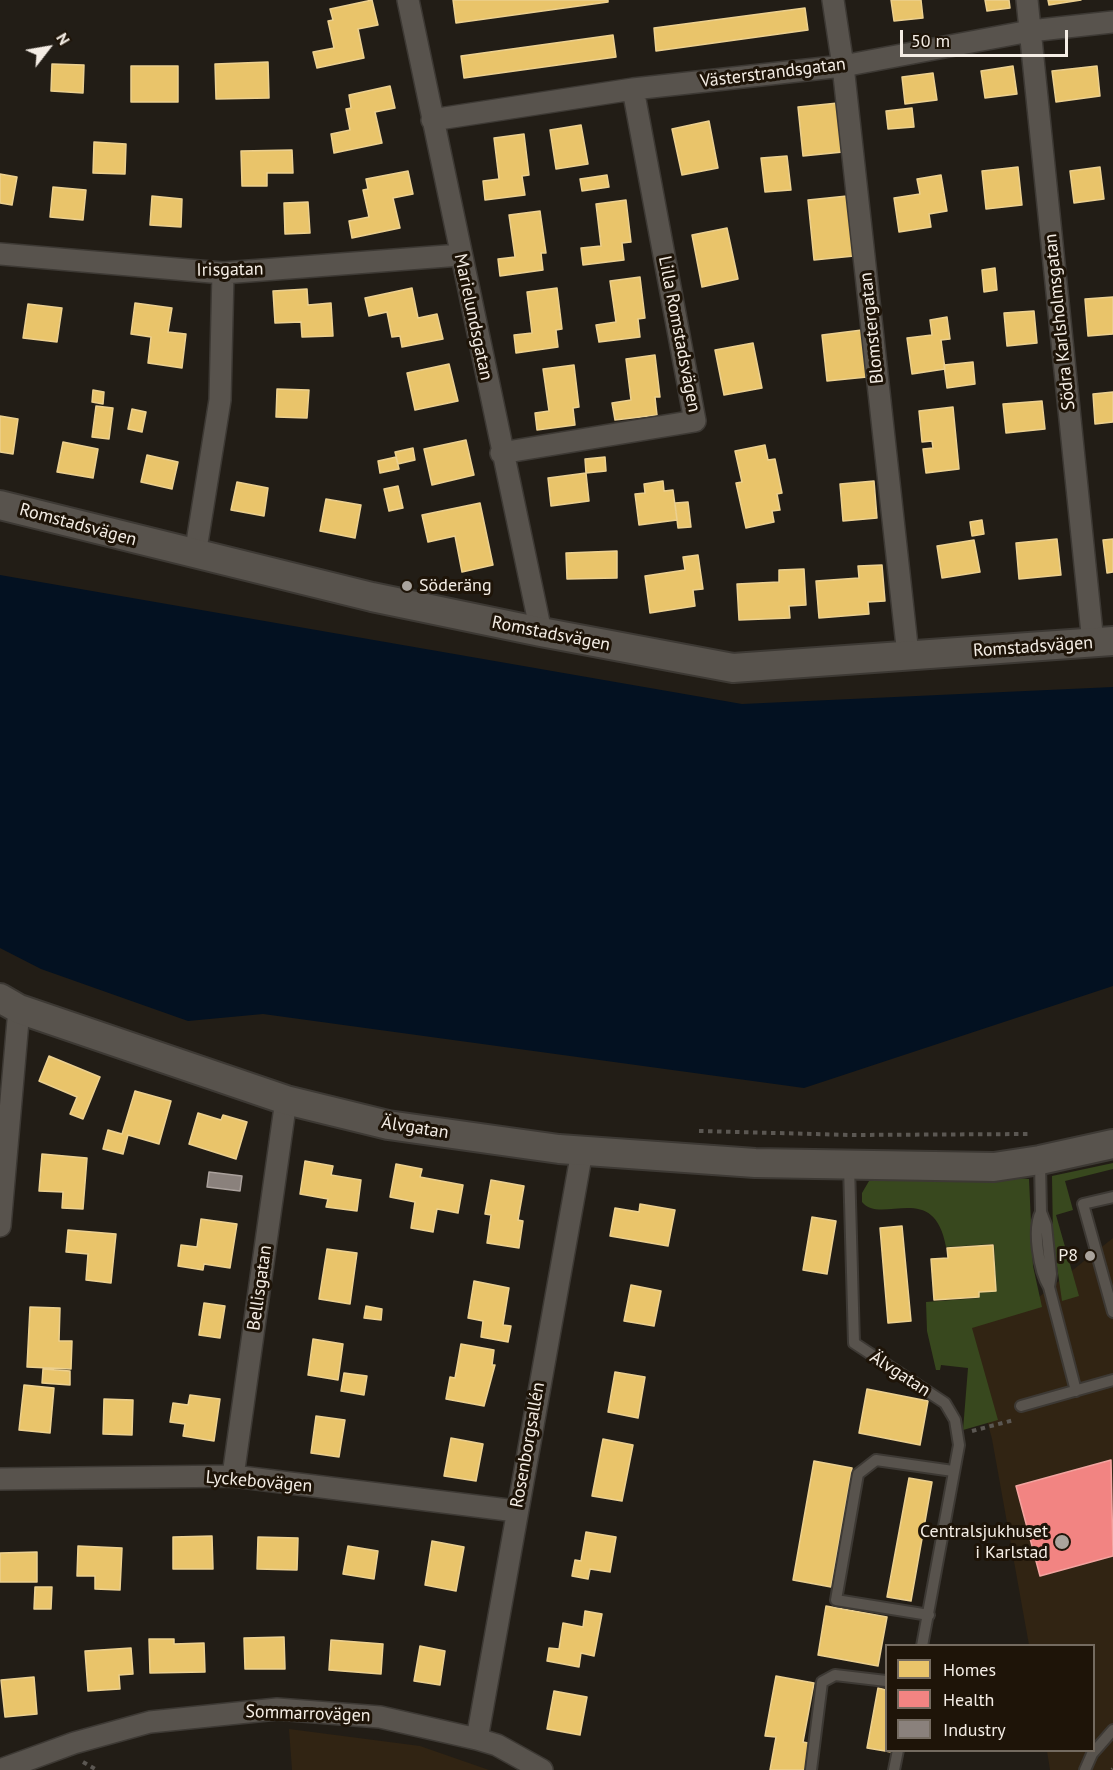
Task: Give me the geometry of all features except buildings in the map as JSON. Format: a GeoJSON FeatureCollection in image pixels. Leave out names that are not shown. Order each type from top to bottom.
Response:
{"type":"FeatureCollection","features":[{"type":"Feature","properties":{"kind":"street","name":"Marielundsgatan"},"geometry":{"type":"LineString","coordinates":[[408,0],[501,453],[541,633]]}},
{"type":"Feature","properties":{"kind":"street","name":"Blomstergatan"},"geometry":{"type":"LineString","coordinates":[[833,0],[843,66],[908,656]]}},
{"type":"Feature","properties":{"kind":"street","name":"Södra Karlsholmsgatan"},"geometry":{"type":"LineString","coordinates":[[1027,0],[1103,642]]}},
{"type":"Feature","properties":{"kind":"street","name":"Västerstrandsgatan"},"geometry":{"type":"LineString","coordinates":[[432,120],[633,89],[843,66],[1030,31],[1113,22]]}},
{"type":"Feature","properties":{"kind":"street","name":"Lilla Romstadsvägen"},"geometry":{"type":"LineString","coordinates":[[501,453],[695,421],[633,89]]}},
{"type":"Feature","properties":{"kind":"street","name":"Irisgatan"},"geometry":{"type":"LineString","coordinates":[[0,254],[222,273],[460,255]]}},
{"type":"Feature","properties":{"kind":"street"},"geometry":{"type":"LineString","coordinates":[[195,555],[220,400],[222,273]]}},
{"type":"Feature","properties":{"kind":"street","name":"Romstadsvägen"},"geometry":{"type":"LineString","coordinates":[[0,505],[372,597],[541,633],[733,668],[1103,642]]}},
{"type":"Feature","properties":{"kind":"street"},"geometry":{"type":"LineString","coordinates":[[0,1226],[9,1004]]}},
{"type":"Feature","properties":{"kind":"street","name":"Älvgatan"},"geometry":{"type":"LineString","coordinates":[[9,1004],[286,1100],[388,1125],[582,1151],[755,1163],[994,1167],[1037,1147],[1113,1144]]}},
{"type":"Feature","properties":{"kind":"street","name":"Bellisgatan"},"geometry":{"type":"LineString","coordinates":[[233,1476],[286,1100]]}},
{"type":"Feature","properties":{"kind":"street","name":"Rosenborgsallén"},"geometry":{"type":"LineString","coordinates":[[477,1739],[582,1151]]}},
{"type":"Feature","properties":{"kind":"street","name":"Lyckebovägen"},"geometry":{"type":"LineString","coordinates":[[0,1479],[233,1476],[516,1512]]}},
{"type":"Feature","properties":{"kind":"street","name":"Sommarrovägen"},"geometry":{"type":"LineString","coordinates":[[0,1770],[74,1743],[150,1722],[229,1712],[277,1709],[380,1717],[477,1739],[497,1745],[542,1770]]}},
{"type":"Feature","properties":{"kind":"lane"},"geometry":{"type":"LineString","coordinates":[[1037,1147],[1041,1212],[1046,1225],[1051,1274],[1049,1287],[1076,1391]]}},
{"type":"Feature","properties":{"kind":"lane","name":"Älvgatan"},"geometry":{"type":"LineString","coordinates":[[849,1166],[854,1343],[945,1403],[955,1420],[958,1435],[953,1472]]}},
{"type":"Feature","properties":{"kind":"lane"},"geometry":{"type":"LineString","coordinates":[[1113,1197],[1083,1203],[1113,1312]]}},
{"type":"Feature","properties":{"kind":"lane"},"geometry":{"type":"LineString","coordinates":[[1021,1406],[1113,1380]]}},
{"type":"Feature","properties":{"kind":"lane"},"geometry":{"type":"LineString","coordinates":[[922,1644],[929,1615],[953,1472],[876,1460],[858,1474],[836,1600],[929,1615]]}},
{"type":"Feature","properties":{"kind":"lane"},"geometry":{"type":"LineString","coordinates":[[811,1770],[822,1682],[835,1675],[885,1681]]}},
{"type":"Feature","properties":{"kind":"lane"},"geometry":{"type":"LineString","coordinates":[[1095,1751],[1113,1730]]}},
{"type":"Feature","properties":{"kind":"lane"},"geometry":{"type":"LineString","coordinates":[[894,1770],[898,1752]]}},
{"type":"Feature","properties":{"kind":"lane"},"geometry":{"type":"LineString","coordinates":[[1085,1770],[1094,1752]]}},
{"type":"Feature","properties":{"kind":"path"},"geometry":{"type":"LineString","coordinates":[[687,1131],[852,1136],[1037,1147]]}},
{"type":"Feature","properties":{"kind":"shaded area","name":"Centralsjukhuset i Karlstad"},"geometry":{"type":"Polygon","coordinates":[[[1113,1238],[1113,1770],[1050,1770],[1047,1752],[1095,1752],[1095,1644],[1029,1644],[992,1439],[961,1322],[1029,1305],[1113,1238]]]}},
{"type":"Feature","properties":{"kind":"shaded area"},"geometry":{"type":"Polygon","coordinates":[[[289,1729],[420,1746],[489,1770],[292,1770],[289,1729]]]}},
{"type":"Feature","properties":{"kind":"green space"},"geometry":{"type":"Polygon","coordinates":[[[1113,1163],[1113,1169],[1065,1181],[1073,1210],[1056,1215],[1079,1296],[1062,1301],[1053,1238],[1052,1176],[1113,1163]]]}},
{"type":"Feature","properties":{"kind":"green space"},"geometry":{"type":"Polygon","coordinates":[[[1029,1179],[1033,1266],[1042,1307],[972,1328],[998,1420],[963,1430],[968,1368],[941,1365],[940,1370],[936,1370],[927,1331],[926,1302],[979,1298],[979,1292],[996,1291],[994,1244],[946,1247],[940,1227],[930,1215],[919,1209],[871,1208],[862,1202],[862,1193],[869,1181],[1029,1179]]]}},
{"type":"Feature","properties":{"kind":"water"},"geometry":{"type":"Polygon","coordinates":[[[0,575],[742,704],[1113,687],[1113,986],[804,1088],[263,1014],[188,1021],[41,969],[0,948],[0,575]]]}},
{"type":"Feature","properties":{"kind":"place","name":"Söderäng"},"geometry":{"type":"Point","coordinates":[407,586]}},
{"type":"Feature","properties":{"kind":"place","name":"P8"},"geometry":{"type":"Point","coordinates":[1090,1256]}},
{"type":"Feature","properties":{"kind":"place","name":"Centralsjukhuset i Karlstad"},"geometry":{"type":"Point","coordinates":[1062,1542]}}]}
